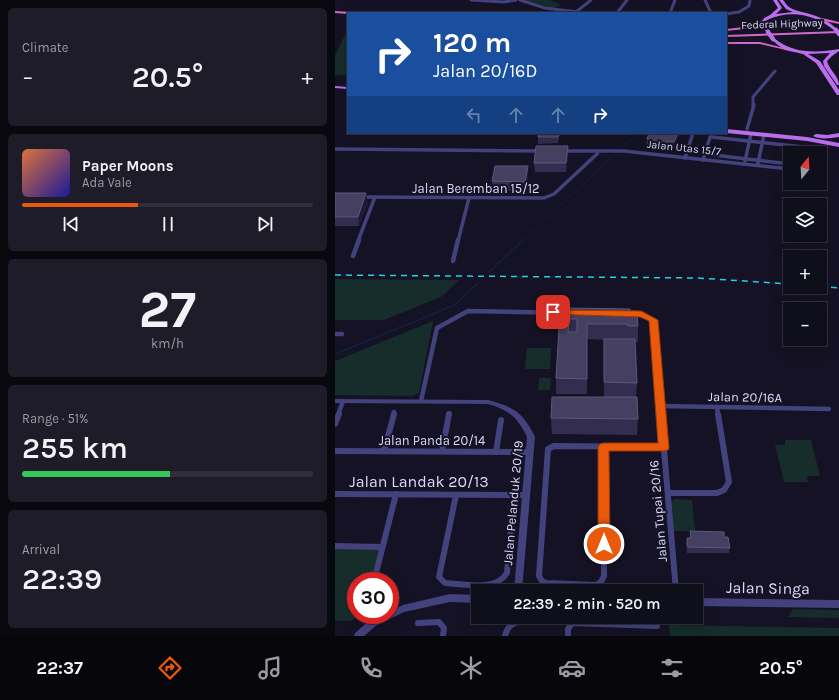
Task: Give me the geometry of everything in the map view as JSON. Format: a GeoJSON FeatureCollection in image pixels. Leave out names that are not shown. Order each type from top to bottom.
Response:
{"type":"FeatureCollection","features":[{"type":"Feature","properties":{"kind":"highway"},"geometry":{"type":"LineString","coordinates":[[335,13],[347,13]]}},
{"type":"Feature","properties":{"kind":"highway"},"geometry":{"type":"LineString","coordinates":[[335,13],[347,15]]}},
{"type":"Feature","properties":{"kind":"highway"},"geometry":{"type":"LineString","coordinates":[[822,19],[839,23]]}},
{"type":"Feature","properties":{"kind":"highway"},"geometry":{"type":"LineString","coordinates":[[727,30],[745,28],[763,21]]}},
{"type":"Feature","properties":{"kind":"highway","name":"Federal Highway"},"geometry":{"type":"LineString","coordinates":[[727,37],[838,33]]}},
{"type":"Feature","properties":{"kind":"highway"},"geometry":{"type":"LineString","coordinates":[[727,43],[760,43],[786,49]]}},
{"type":"Feature","properties":{"kind":"main road"},"geometry":{"type":"LineString","coordinates":[[775,0],[780,8],[763,21],[764,26],[779,46],[796,51],[819,53],[839,50]]}},
{"type":"Feature","properties":{"kind":"main road"},"geometry":{"type":"LineString","coordinates":[[781,0],[787,8],[822,19],[830,24],[838,33]]}},
{"type":"Feature","properties":{"kind":"main road"},"geometry":{"type":"LineString","coordinates":[[769,17],[787,14],[808,15]]}},
{"type":"Feature","properties":{"kind":"main road"},"geometry":{"type":"LineString","coordinates":[[839,50],[829,55],[825,61],[826,66],[839,84]]}},
{"type":"Feature","properties":{"kind":"main road"},"geometry":{"type":"LineString","coordinates":[[796,51],[813,58],[818,62],[839,94]]}},
{"type":"Feature","properties":{"kind":"main road"},"geometry":{"type":"LineString","coordinates":[[335,83],[347,85]]}},
{"type":"Feature","properties":{"kind":"main road"},"geometry":{"type":"LineString","coordinates":[[335,87],[347,88]]}},
{"type":"Feature","properties":{"kind":"main road"},"geometry":{"type":"LineString","coordinates":[[727,127],[764,135],[839,145]]}},
{"type":"Feature","properties":{"kind":"main road"},"geometry":{"type":"LineString","coordinates":[[727,131],[749,131],[827,137],[839,135]]}},
{"type":"Feature","properties":{"kind":"street"},"geometry":{"type":"LineString","coordinates":[[471,0],[505,2],[516,0]]}},
{"type":"Feature","properties":{"kind":"street"},"geometry":{"type":"LineString","coordinates":[[520,0],[545,8],[576,12],[591,0]]}},
{"type":"Feature","properties":{"kind":"street"},"geometry":{"type":"LineString","coordinates":[[618,12],[627,0]]}},
{"type":"Feature","properties":{"kind":"street"},"geometry":{"type":"LineString","coordinates":[[670,12],[675,0]]}},
{"type":"Feature","properties":{"kind":"street"},"geometry":{"type":"LineString","coordinates":[[705,0],[711,12]]}},
{"type":"Feature","properties":{"kind":"street"},"geometry":{"type":"LineString","coordinates":[[727,14],[739,12],[749,6],[750,0]]}},
{"type":"Feature","properties":{"kind":"street"},"geometry":{"type":"LineString","coordinates":[[744,164],[754,104],[753,97],[775,71]]}},
{"type":"Feature","properties":{"kind":"street"},"geometry":{"type":"LineString","coordinates":[[685,158],[693,134]]}},
{"type":"Feature","properties":{"kind":"street"},"geometry":{"type":"LineString","coordinates":[[758,166],[764,135]]}},
{"type":"Feature","properties":{"kind":"street"},"geometry":{"type":"LineString","coordinates":[[703,160],[710,137],[797,146]]}},
{"type":"Feature","properties":{"kind":"street"},"geometry":{"type":"LineString","coordinates":[[335,149],[549,151]]}},
{"type":"Feature","properties":{"kind":"street","name":"Jalan Utas 15/7"},"geometry":{"type":"LineString","coordinates":[[557,151],[624,151],[783,168]]}},
{"type":"Feature","properties":{"kind":"street","name":"Jalan Beremban 15/12"},"geometry":{"type":"LineString","coordinates":[[357,197],[549,197],[597,154],[598,151]]}},
{"type":"Feature","properties":{"kind":"street"},"geometry":{"type":"LineString","coordinates":[[705,154],[783,163]]}},
{"type":"Feature","properties":{"kind":"street"},"geometry":{"type":"LineString","coordinates":[[353,256],[375,197]]}},
{"type":"Feature","properties":{"kind":"street"},"geometry":{"type":"LineString","coordinates":[[453,262],[469,198]]}},
{"type":"Feature","properties":{"kind":"street"},"geometry":{"type":"LineString","coordinates":[[421,401],[437,328],[441,325],[468,311],[568,313]]}},
{"type":"Feature","properties":{"kind":"street","name":"Jalan Tupai 20/16"},"geometry":{"type":"LineString","coordinates":[[627,314],[641,314],[653,320],[675,584]]}},
{"type":"Feature","properties":{"kind":"street"},"geometry":{"type":"LineString","coordinates":[[335,334],[343,334]]}},
{"type":"Feature","properties":{"kind":"street"},"geometry":{"type":"LineString","coordinates":[[335,424],[339,401]]}},
{"type":"Feature","properties":{"kind":"street","name":"Jalan Pelanduk 20/19"},"geometry":{"type":"LineString","coordinates":[[339,401],[488,402],[505,406],[517,414],[525,424],[531,437],[519,584]]}},
{"type":"Feature","properties":{"kind":"street","name":"Jalan 20/16A"},"geometry":{"type":"LineString","coordinates":[[660,406],[829,409]]}},
{"type":"Feature","properties":{"kind":"street"},"geometry":{"type":"LineString","coordinates":[[668,493],[717,493],[724,490],[727,486],[729,482],[717,407]]}},
{"type":"Feature","properties":{"kind":"street"},"geometry":{"type":"LineString","coordinates":[[384,451],[394,412]]}},
{"type":"Feature","properties":{"kind":"street"},"geometry":{"type":"LineString","coordinates":[[442,451],[449,413]]}},
{"type":"Feature","properties":{"kind":"street"},"geometry":{"type":"LineString","coordinates":[[496,452],[501,420]]}},
{"type":"Feature","properties":{"kind":"street"},"geometry":{"type":"LineString","coordinates":[[603,447],[604,576],[601,582],[596,585],[546,583],[542,581],[539,576],[548,449],[554,446],[664,448]]}},
{"type":"Feature","properties":{"kind":"street","name":"Jalan Panda 20/14"},"geometry":{"type":"LineString","coordinates":[[335,450],[529,452]]}},
{"type":"Feature","properties":{"kind":"street","name":"Jalan Landak 20/13"},"geometry":{"type":"LineString","coordinates":[[335,494],[526,495]]}},
{"type":"Feature","properties":{"kind":"street"},"geometry":{"type":"LineString","coordinates":[[376,572],[396,494]]}},
{"type":"Feature","properties":{"kind":"street"},"geometry":{"type":"LineString","coordinates":[[456,495],[439,577],[445,583],[490,584],[499,582],[503,578],[507,573],[513,509]]}},
{"type":"Feature","properties":{"kind":"street"},"geometry":{"type":"LineString","coordinates":[[335,546],[382,546]]}},
{"type":"Feature","properties":{"kind":"street"},"geometry":{"type":"LineString","coordinates":[[399,611],[450,598],[471,598]]}},
{"type":"Feature","properties":{"kind":"street","name":"Jalan Singa"},"geometry":{"type":"LineString","coordinates":[[703,602],[839,604]]}},
{"type":"Feature","properties":{"kind":"street"},"geometry":{"type":"LineString","coordinates":[[418,623],[439,622],[444,628],[443,636]]}},
{"type":"Feature","properties":{"kind":"street"},"geometry":{"type":"LineString","coordinates":[[568,632],[572,623],[657,626]]}},
{"type":"Feature","properties":{"kind":"street"},"geometry":{"type":"LineString","coordinates":[[358,636],[372,624]]}},
{"type":"Feature","properties":{"kind":"street"},"geometry":{"type":"LineString","coordinates":[[505,636],[505,631],[511,624]]}},
{"type":"Feature","properties":{"kind":"green space"},"geometry":{"type":"Polygon","coordinates":[[[525,0],[550,0],[562,5],[554,8],[525,0]]]}},
{"type":"Feature","properties":{"kind":"green space"},"geometry":{"type":"Polygon","coordinates":[[[347,31],[347,75],[335,75],[335,55],[347,31]]]}},
{"type":"Feature","properties":{"kind":"green space"},"geometry":{"type":"Polygon","coordinates":[[[335,279],[459,280],[441,297],[384,320],[335,320],[335,279]]]}},
{"type":"Feature","properties":{"kind":"green space"},"geometry":{"type":"Polygon","coordinates":[[[433,321],[419,393],[413,396],[335,395],[335,361],[433,321]]]}},
{"type":"Feature","properties":{"kind":"green space"},"geometry":{"type":"Polygon","coordinates":[[[527,348],[551,348],[550,369],[525,369],[527,348]]]}},
{"type":"Feature","properties":{"kind":"green space"},"geometry":{"type":"Polygon","coordinates":[[[539,378],[551,378],[550,390],[538,390],[539,378]]]}},
{"type":"Feature","properties":{"kind":"green space"},"geometry":{"type":"Polygon","coordinates":[[[785,440],[811,440],[820,476],[807,476],[808,482],[784,482],[775,445],[785,445],[785,440]]]}},
{"type":"Feature","properties":{"kind":"green space"},"geometry":{"type":"Polygon","coordinates":[[[675,499],[692,500],[695,531],[672,531],[670,504],[675,499]]]}},
{"type":"Feature","properties":{"kind":"green space"},"geometry":{"type":"Polygon","coordinates":[[[335,548],[379,549],[373,572],[347,572],[347,621],[335,621],[335,548]]]}},
{"type":"Feature","properties":{"kind":"green space"},"geometry":{"type":"Polygon","coordinates":[[[793,609],[839,610],[839,618],[788,617],[793,609]]]}},
{"type":"Feature","properties":{"kind":"green space"},"geometry":{"type":"Polygon","coordinates":[[[669,625],[839,628],[839,636],[670,636],[669,625]]]}},
{"type":"Feature","properties":{"kind":"building"},"geometry":{"type":"Polygon","coordinates":[[[538,134],[559,134],[558,137],[538,137],[538,134]]]}},
{"type":"Feature","properties":{"kind":"building"},"geometry":{"type":"Polygon","coordinates":[[[649,134],[678,134],[674,142],[667,141],[666,144],[652,142],[653,140],[647,139],[649,134]]]}},
{"type":"Feature","properties":{"kind":"building"},"geometry":{"type":"Polygon","coordinates":[[[536,146],[568,146],[566,163],[534,163],[536,146]]]}},
{"type":"Feature","properties":{"kind":"building"},"geometry":{"type":"Polygon","coordinates":[[[495,166],[528,166],[525,182],[492,181],[495,166]]]}},
{"type":"Feature","properties":{"kind":"building"},"geometry":{"type":"Polygon","coordinates":[[[335,193],[366,193],[358,217],[335,217],[335,193]]]}},
{"type":"Feature","properties":{"kind":"building"},"geometry":{"type":"Polygon","coordinates":[[[568,308],[630,309],[630,311],[637,311],[638,326],[628,326],[628,324],[587,324],[587,379],[556,378],[560,312],[568,312],[568,308]],[[569,319],[568,332],[577,332],[577,319],[569,319]]]}},
{"type":"Feature","properties":{"kind":"building"},"geometry":{"type":"Polygon","coordinates":[[[604,339],[635,339],[637,383],[604,382],[604,339]]]}},
{"type":"Feature","properties":{"kind":"building"},"geometry":{"type":"Polygon","coordinates":[[[552,397],[637,397],[638,419],[551,418],[552,397]]]}},
{"type":"Feature","properties":{"kind":"building"},"geometry":{"type":"Polygon","coordinates":[[[690,531],[724,532],[724,537],[728,537],[730,548],[688,547],[687,538],[691,538],[690,531]]]}},
{"type":"Feature","properties":{"kind":"waterway"},"geometry":{"type":"LineString","coordinates":[[621,149],[637,134]]}},
{"type":"Feature","properties":{"kind":"waterway"},"geometry":{"type":"LineString","coordinates":[[522,241],[615,154]]}},
{"type":"Feature","properties":{"kind":"waterway"},"geometry":{"type":"LineString","coordinates":[[489,272],[523,240]]}},
{"type":"Feature","properties":{"kind":"waterway"},"geometry":{"type":"LineString","coordinates":[[335,354],[455,305],[479,282]]}},
{"type":"Feature","properties":{"kind":"railway"},"geometry":{"type":"LineString","coordinates":[[335,275],[698,278],[783,284]]}},
{"type":"Feature","properties":{"kind":"railway"},"geometry":{"type":"LineString","coordinates":[[827,287],[839,288]]}},
{"type":"Feature","properties":{"kind":"route"},"geometry":{"type":"LineString","coordinates":[[553,312],[643,314],[653,320],[664,448],[603,447],[605,512],[604,544]]}}]}
